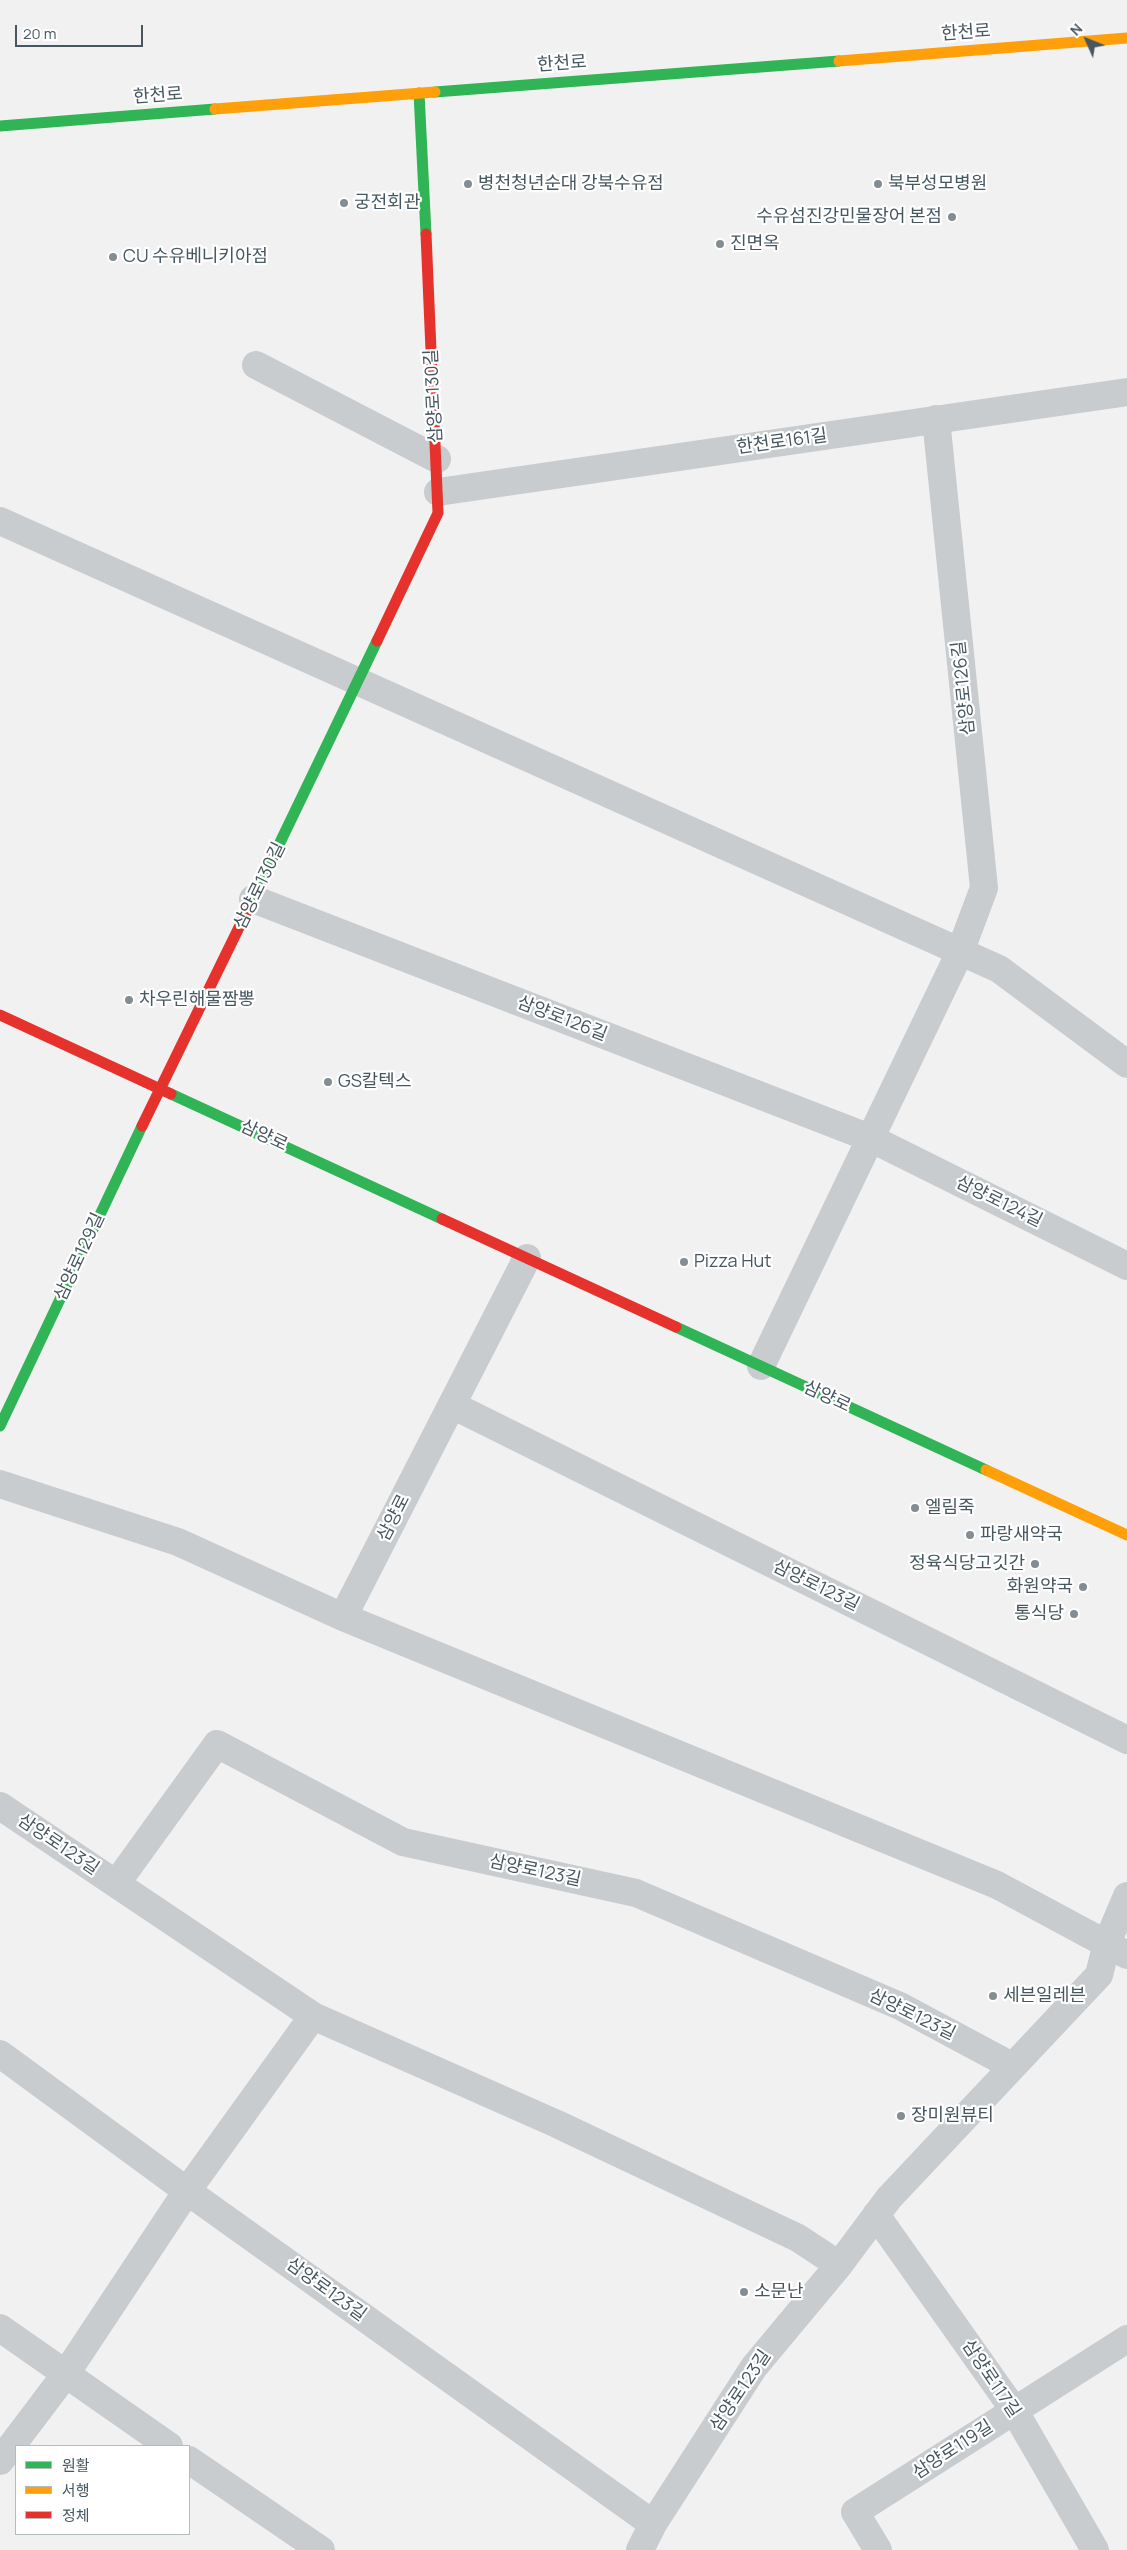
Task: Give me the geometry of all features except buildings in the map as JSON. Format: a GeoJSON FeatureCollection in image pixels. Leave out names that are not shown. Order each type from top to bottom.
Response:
{"type":"FeatureCollection","features":[{"type":"Feature","properties":{"kind":"street","name":"한천로"},"geometry":{"type":"LineString","coordinates":[[0,126],[1127,38]]}},
{"type":"Feature","properties":{"kind":"street","name":"삼양로130길"},"geometry":{"type":"LineString","coordinates":[[162,1089],[438,513],[419,93]]}},
{"type":"Feature","properties":{"kind":"street"},"geometry":{"type":"LineString","coordinates":[[256,365],[437,459]]}},
{"type":"Feature","properties":{"kind":"street","name":"한천로161길"},"geometry":{"type":"LineString","coordinates":[[438,492],[1127,392]]}},
{"type":"Feature","properties":{"kind":"street","name":"삼양로126길"},"geometry":{"type":"LineString","coordinates":[[761,1366],[960,952],[984,888],[936,419]]}},
{"type":"Feature","properties":{"kind":"street"},"geometry":{"type":"LineString","coordinates":[[0,522],[998,969],[1127,1064]]}},
{"type":"Feature","properties":{"kind":"street","name":"삼양로126길"},"geometry":{"type":"LineString","coordinates":[[253,899],[870,1138]]}},
{"type":"Feature","properties":{"kind":"street","name":"삼양로"},"geometry":{"type":"LineString","coordinates":[[0,1015],[1127,1535]]}},
{"type":"Feature","properties":{"kind":"street","name":"삼양로129길"},"geometry":{"type":"LineString","coordinates":[[0,1426],[136,1137],[162,1089]]}},
{"type":"Feature","properties":{"kind":"street","name":"삼양로124길"},"geometry":{"type":"LineString","coordinates":[[870,1138],[1127,1266]]}},
{"type":"Feature","properties":{"kind":"street","name":"삼양로"},"geometry":{"type":"LineString","coordinates":[[343,1617],[527,1258]]}},
{"type":"Feature","properties":{"kind":"street","name":"삼양로123길"},"geometry":{"type":"LineString","coordinates":[[452,1405],[1127,1740]]}},
{"type":"Feature","properties":{"kind":"street"},"geometry":{"type":"LineString","coordinates":[[0,1484],[178,1542],[343,1617],[997,1885],[1117,1949]]}},
{"type":"Feature","properties":{"kind":"street","name":"삼양로123길"},"geometry":{"type":"LineString","coordinates":[[116,1884],[217,1744],[403,1842],[636,1893],[900,2006],[1012,2066]]}},
{"type":"Feature","properties":{"kind":"street","name":"삼양로123길"},"geometry":{"type":"LineString","coordinates":[[0,1806],[313,2016],[557,2124],[744,2212],[798,2238],[839,2265]]}},
{"type":"Feature","properties":{"kind":"street","name":"삼양로123길"},"geometry":{"type":"LineString","coordinates":[[640,2550],[653,2524],[754,2367],[839,2265],[876,2214],[1012,2066],[1099,1975],[1117,1949],[1127,1896]]}},
{"type":"Feature","properties":{"kind":"street"},"geometry":{"type":"LineString","coordinates":[[0,2460],[65,2375],[187,2191],[313,2016]]}},
{"type":"Feature","properties":{"kind":"street","name":"삼양로123길"},"geometry":{"type":"LineString","coordinates":[[0,2054],[187,2191],[653,2524]]}},
{"type":"Feature","properties":{"kind":"street","name":"삼양로117길"},"geometry":{"type":"LineString","coordinates":[[876,2214],[1014,2410],[1095,2550]]}},
{"type":"Feature","properties":{"kind":"street"},"geometry":{"type":"LineString","coordinates":[[0,2328],[168,2445]]}},
{"type":"Feature","properties":{"kind":"street","name":"삼양로119길"},"geometry":{"type":"LineString","coordinates":[[878,2550],[855,2512],[1127,2339]]}},
{"type":"Feature","properties":{"kind":"street"},"geometry":{"type":"LineString","coordinates":[[190,2461],[321,2550]]}},
{"type":"Feature","properties":{"kind":"traffic: fast"},"geometry":{"type":"LineString","coordinates":[[435,92],[839,61]]}},
{"type":"Feature","properties":{"kind":"traffic: fast"},"geometry":{"type":"LineString","coordinates":[[419,93],[426,234]]}},
{"type":"Feature","properties":{"kind":"traffic: fast"},"geometry":{"type":"LineString","coordinates":[[0,126],[215,109]]}},
{"type":"Feature","properties":{"kind":"traffic: fast"},"geometry":{"type":"LineString","coordinates":[[248,909],[377,641]]}},
{"type":"Feature","properties":{"kind":"traffic: fast"},"geometry":{"type":"LineString","coordinates":[[171,1094],[442,1219]]}},
{"type":"Feature","properties":{"kind":"traffic: fast"},"geometry":{"type":"LineString","coordinates":[[0,1426],[142,1126]]}},
{"type":"Feature","properties":{"kind":"traffic: fast"},"geometry":{"type":"LineString","coordinates":[[676,1327],[986,1470]]}},
{"type":"Feature","properties":{"kind":"traffic: slow"},"geometry":{"type":"LineString","coordinates":[[839,61],[1127,38]]}},
{"type":"Feature","properties":{"kind":"traffic: slow"},"geometry":{"type":"LineString","coordinates":[[215,109],[435,92]]}},
{"type":"Feature","properties":{"kind":"traffic: slow"},"geometry":{"type":"LineString","coordinates":[[986,1470],[1127,1535]]}},
{"type":"Feature","properties":{"kind":"traffic: jam"},"geometry":{"type":"LineString","coordinates":[[377,641],[438,513],[426,234]]}},
{"type":"Feature","properties":{"kind":"traffic: jam"},"geometry":{"type":"LineString","coordinates":[[142,1126],[248,909]]}},
{"type":"Feature","properties":{"kind":"traffic: jam"},"geometry":{"type":"LineString","coordinates":[[0,1015],[171,1094]]}},
{"type":"Feature","properties":{"kind":"traffic: jam"},"geometry":{"type":"LineString","coordinates":[[442,1219],[676,1327]]}},
{"type":"Feature","properties":{"kind":"place","name":"병천청년순대 강북수유점"},"geometry":{"type":"Point","coordinates":[468,184]}},
{"type":"Feature","properties":{"kind":"place","name":"북부성모병원"},"geometry":{"type":"Point","coordinates":[878,184]}},
{"type":"Feature","properties":{"kind":"place","name":"궁전회관"},"geometry":{"type":"Point","coordinates":[344,203]}},
{"type":"Feature","properties":{"kind":"place","name":"수유섬진강민물장어 본점"},"geometry":{"type":"Point","coordinates":[952,217]}},
{"type":"Feature","properties":{"kind":"place","name":"진면옥"},"geometry":{"type":"Point","coordinates":[720,244]}},
{"type":"Feature","properties":{"kind":"place","name":"CU 수유베니키아점"},"geometry":{"type":"Point","coordinates":[113,257]}},
{"type":"Feature","properties":{"kind":"place","name":"차우린해물짬뽕"},"geometry":{"type":"Point","coordinates":[129,1000]}},
{"type":"Feature","properties":{"kind":"place","name":"GS칼텍스"},"geometry":{"type":"Point","coordinates":[328,1082]}},
{"type":"Feature","properties":{"kind":"place","name":"Pizza Hut"},"geometry":{"type":"Point","coordinates":[684,1262]}},
{"type":"Feature","properties":{"kind":"place","name":"엘림죽"},"geometry":{"type":"Point","coordinates":[915,1508]}},
{"type":"Feature","properties":{"kind":"place","name":"파랑새약국"},"geometry":{"type":"Point","coordinates":[970,1535]}},
{"type":"Feature","properties":{"kind":"place","name":"정육식당고깃간"},"geometry":{"type":"Point","coordinates":[1035,1564]}},
{"type":"Feature","properties":{"kind":"place","name":"화원약국"},"geometry":{"type":"Point","coordinates":[1083,1587]}},
{"type":"Feature","properties":{"kind":"place","name":"통식당"},"geometry":{"type":"Point","coordinates":[1074,1614]}},
{"type":"Feature","properties":{"kind":"place","name":"세븐일레븐"},"geometry":{"type":"Point","coordinates":[993,1996]}},
{"type":"Feature","properties":{"kind":"place","name":"장미원뷰티"},"geometry":{"type":"Point","coordinates":[901,2116]}},
{"type":"Feature","properties":{"kind":"place","name":"소문난"},"geometry":{"type":"Point","coordinates":[744,2292]}}]}
